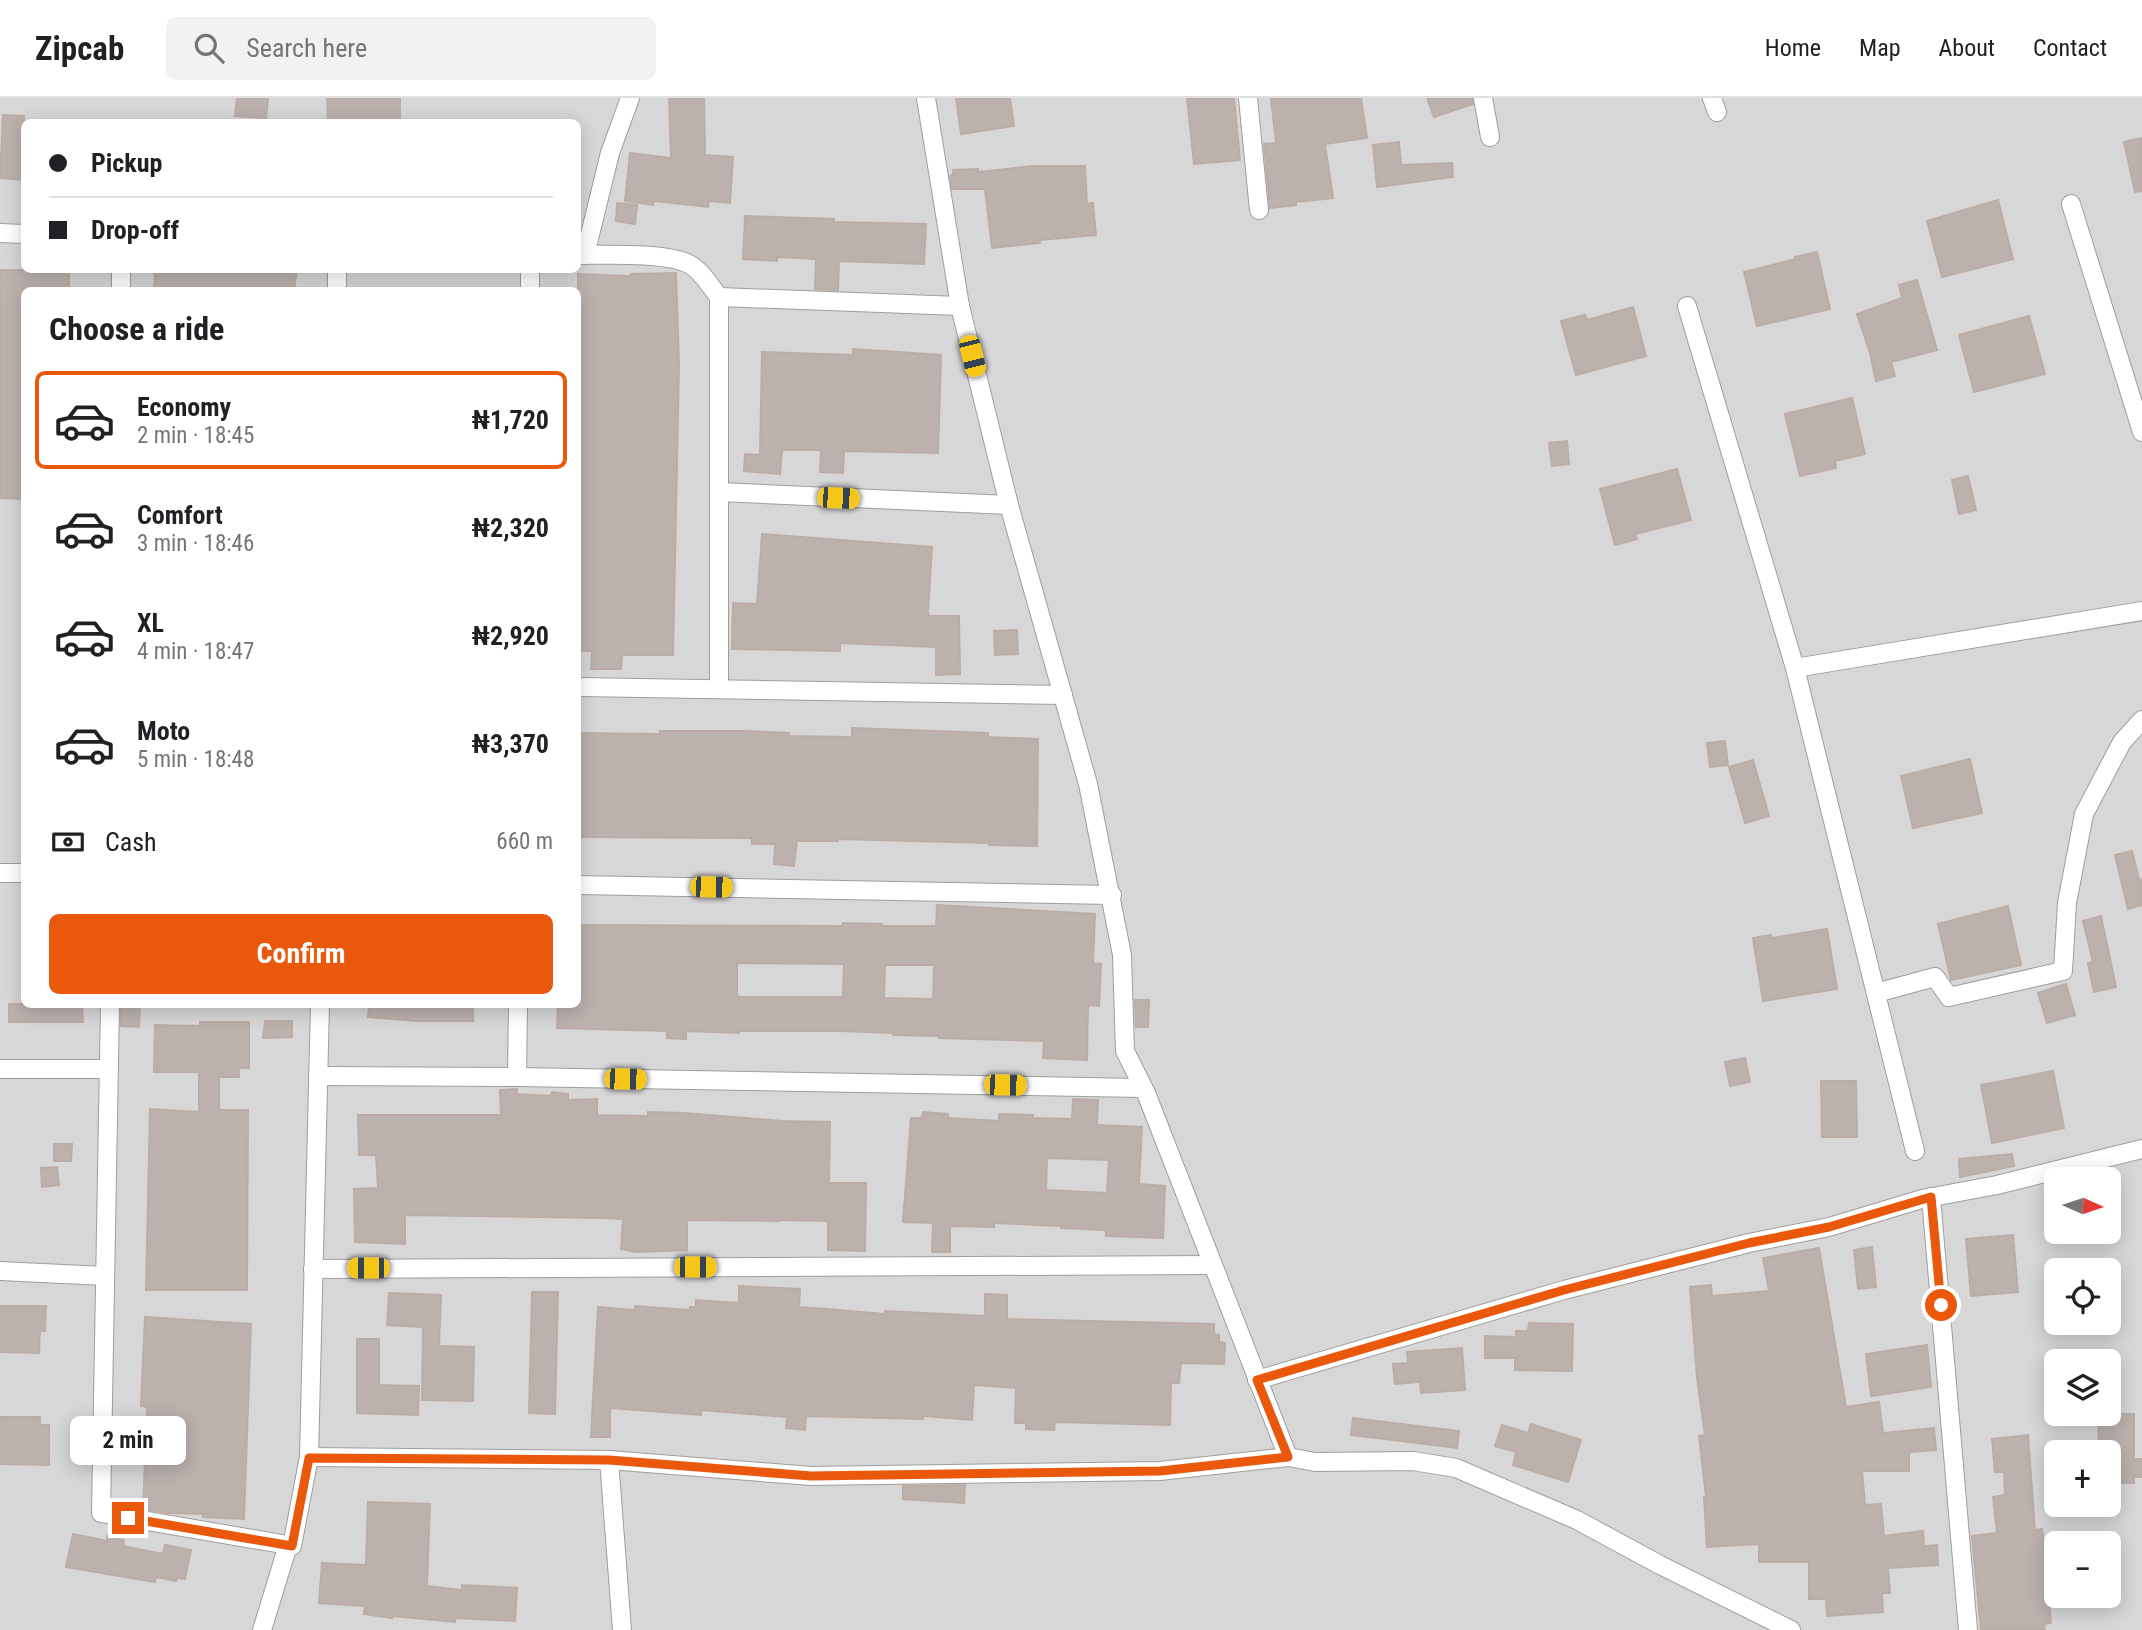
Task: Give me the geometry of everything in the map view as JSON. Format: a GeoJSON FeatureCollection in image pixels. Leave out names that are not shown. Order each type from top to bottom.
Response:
{"type":"FeatureCollection","features":[{"type":"Feature","properties":{"kind":"street"},"geometry":{"type":"LineString","coordinates":[[630,98],[610,153],[581,255],[675,259],[690,265],[705,278],[719,297],[719,689]]}},
{"type":"Feature","properties":{"kind":"street"},"geometry":{"type":"LineString","coordinates":[[926,98],[960,306],[1009,505],[1088,784],[1112,895],[1122,955],[1125,1051],[1141,1088],[1146,1093],[1288,1457]]}},
{"type":"Feature","properties":{"kind":"street"},"geometry":{"type":"LineString","coordinates":[[1248,98],[1259,210]]}},
{"type":"Feature","properties":{"kind":"street"},"geometry":{"type":"LineString","coordinates":[[1483,98],[1490,137]]}},
{"type":"Feature","properties":{"kind":"street"},"geometry":{"type":"LineString","coordinates":[[2071,204],[2142,432]]}},
{"type":"Feature","properties":{"kind":"street"},"geometry":{"type":"LineString","coordinates":[[0,233],[21,233]]}},
{"type":"Feature","properties":{"kind":"street"},"geometry":{"type":"LineString","coordinates":[[719,297],[960,306]]}},
{"type":"Feature","properties":{"kind":"street"},"geometry":{"type":"LineString","coordinates":[[1687,306],[1795,668],[1915,1151]]}},
{"type":"Feature","properties":{"kind":"street"},"geometry":{"type":"LineString","coordinates":[[719,492],[1009,505]]}},
{"type":"Feature","properties":{"kind":"street"},"geometry":{"type":"LineString","coordinates":[[1795,668],[2142,611]]}},
{"type":"Feature","properties":{"kind":"street"},"geometry":{"type":"LineString","coordinates":[[581,687],[1063,695]]}},
{"type":"Feature","properties":{"kind":"street"},"geometry":{"type":"LineString","coordinates":[[1876,993],[1935,976],[1950,997],[2063,971],[2067,903],[2084,814],[2122,742],[2142,720]]}},
{"type":"Feature","properties":{"kind":"street"},"geometry":{"type":"LineString","coordinates":[[0,873],[21,873]]}},
{"type":"Feature","properties":{"kind":"street"},"geometry":{"type":"LineString","coordinates":[[581,885],[1112,895]]}},
{"type":"Feature","properties":{"kind":"street"},"geometry":{"type":"LineString","coordinates":[[110,1008],[102,1513],[292,1546],[309,1458],[320,1008]]}},
{"type":"Feature","properties":{"kind":"street"},"geometry":{"type":"LineString","coordinates":[[517,1077],[518,1008]]}},
{"type":"Feature","properties":{"kind":"street"},"geometry":{"type":"LineString","coordinates":[[0,1069],[109,1069]]}},
{"type":"Feature","properties":{"kind":"street"},"geometry":{"type":"LineString","coordinates":[[318,1076],[1141,1088]]}},
{"type":"Feature","properties":{"kind":"street"},"geometry":{"type":"LineString","coordinates":[[1257,1380],[1564,1290],[1749,1243],[1829,1227],[1931,1197],[1997,1185],[2142,1149]]}},
{"type":"Feature","properties":{"kind":"street"},"geometry":{"type":"LineString","coordinates":[[1931,1197],[1968,1630]]}},
{"type":"Feature","properties":{"kind":"street"},"geometry":{"type":"LineString","coordinates":[[313,1269],[1213,1265]]}},
{"type":"Feature","properties":{"kind":"street"},"geometry":{"type":"LineString","coordinates":[[0,1270],[105,1276]]}},
{"type":"Feature","properties":{"kind":"street"},"geometry":{"type":"LineString","coordinates":[[309,1458],[609,1460],[811,1476],[1160,1471],[1288,1457],[1315,1462],[1413,1461],[1456,1468],[1577,1520],[1791,1630]]}},
{"type":"Feature","properties":{"kind":"street"},"geometry":{"type":"LineString","coordinates":[[609,1460],[622,1630]]}},
{"type":"Feature","properties":{"kind":"street"},"geometry":{"type":"LineString","coordinates":[[262,1630],[288,1545]]}},
{"type":"Feature","properties":{"kind":"shaded area"},"geometry":{"type":"Polygon","coordinates":[[[0,98],[2142,98],[2142,1630],[0,1630],[0,98]]]}},
{"type":"Feature","properties":{"kind":"building"},"geometry":{"type":"Polygon","coordinates":[[[237,98],[268,98],[266,118],[235,116],[237,98]]]}},
{"type":"Feature","properties":{"kind":"building"},"geometry":{"type":"Polygon","coordinates":[[[327,98],[400,98],[400,119],[328,119],[327,98]]]}},
{"type":"Feature","properties":{"kind":"building"},"geometry":{"type":"Polygon","coordinates":[[[669,98],[704,98],[705,155],[733,157],[730,203],[709,201],[708,207],[625,201],[630,153],[671,158],[669,98]]]}},
{"type":"Feature","properties":{"kind":"building"},"geometry":{"type":"Polygon","coordinates":[[[956,98],[1010,98],[1014,126],[961,134],[956,98]]]}},
{"type":"Feature","properties":{"kind":"building"},"geometry":{"type":"Polygon","coordinates":[[[1187,98],[1234,98],[1240,160],[1194,164],[1187,98]]]}},
{"type":"Feature","properties":{"kind":"building"},"geometry":{"type":"Polygon","coordinates":[[[1271,98],[1361,98],[1367,138],[1325,144],[1333,198],[1270,208],[1264,144],[1276,143],[1271,98]]]}},
{"type":"Feature","properties":{"kind":"building"},"geometry":{"type":"Polygon","coordinates":[[[1427,98],[1472,98],[1473,104],[1434,117],[1427,98]]]}},
{"type":"Feature","properties":{"kind":"building"},"geometry":{"type":"Polygon","coordinates":[[[3,115],[24,116],[24,119],[21,119],[21,180],[0,178],[3,115]]]}},
{"type":"Feature","properties":{"kind":"building"},"geometry":{"type":"Polygon","coordinates":[[[2142,138],[2142,191],[2135,192],[2124,142],[2142,138]]]}},
{"type":"Feature","properties":{"kind":"building"},"geometry":{"type":"Polygon","coordinates":[[[1399,142],[1401,165],[1452,163],[1453,177],[1377,187],[1373,145],[1399,142]]]}},
{"type":"Feature","properties":{"kind":"building"},"geometry":{"type":"Polygon","coordinates":[[[1033,166],[1085,166],[1087,204],[1093,203],[1096,235],[1039,240],[1040,243],[992,248],[985,189],[952,189],[950,176],[953,175],[953,170],[978,169],[978,172],[1033,166]]]}},
{"type":"Feature","properties":{"kind":"building"},"geometry":{"type":"Polygon","coordinates":[[[1998,200],[2013,259],[1942,277],[1927,221],[1998,200]]]}},
{"type":"Feature","properties":{"kind":"building"},"geometry":{"type":"Polygon","coordinates":[[[617,203],[637,205],[635,224],[616,221],[617,203]]]}},
{"type":"Feature","properties":{"kind":"building"},"geometry":{"type":"Polygon","coordinates":[[[745,216],[926,224],[924,264],[839,261],[838,290],[815,289],[816,259],[743,259],[745,216]]]}},
{"type":"Feature","properties":{"kind":"building"},"geometry":{"type":"Polygon","coordinates":[[[1817,252],[1830,309],[1757,326],[1744,272],[1817,252]]]}},
{"type":"Feature","properties":{"kind":"building"},"geometry":{"type":"Polygon","coordinates":[[[0,270],[69,273],[69,287],[21,287],[21,499],[0,498],[0,270]]]}},
{"type":"Feature","properties":{"kind":"building"},"geometry":{"type":"Polygon","coordinates":[[[155,273],[297,273],[294,287],[154,287],[155,273]]]}},
{"type":"Feature","properties":{"kind":"building"},"geometry":{"type":"Polygon","coordinates":[[[676,273],[679,365],[673,655],[622,655],[621,669],[591,669],[592,651],[581,651],[581,287],[578,287],[578,274],[676,273]]]}},
{"type":"Feature","properties":{"kind":"building"},"geometry":{"type":"Polygon","coordinates":[[[1917,280],[1937,350],[1891,362],[1895,376],[1876,381],[1857,314],[1902,298],[1899,285],[1917,280]]]}},
{"type":"Feature","properties":{"kind":"building"},"geometry":{"type":"Polygon","coordinates":[[[1633,307],[1646,356],[1576,375],[1561,321],[1585,315],[1587,320],[1633,307]]]}},
{"type":"Feature","properties":{"kind":"building"},"geometry":{"type":"Polygon","coordinates":[[[2029,316],[2045,374],[1974,392],[1959,335],[2029,316]]]}},
{"type":"Feature","properties":{"kind":"building"},"geometry":{"type":"Polygon","coordinates":[[[853,349],[941,355],[938,453],[844,451],[843,473],[820,472],[821,450],[782,450],[780,474],[744,471],[745,454],[760,455],[762,352],[853,355],[853,349]]]}},
{"type":"Feature","properties":{"kind":"building"},"geometry":{"type":"Polygon","coordinates":[[[1852,398],[1865,454],[1835,461],[1836,468],[1800,476],[1785,414],[1852,398]]]}},
{"type":"Feature","properties":{"kind":"building"},"geometry":{"type":"Polygon","coordinates":[[[1567,441],[1569,464],[1552,466],[1549,443],[1567,441]]]}},
{"type":"Feature","properties":{"kind":"building"},"geometry":{"type":"Polygon","coordinates":[[[1677,469],[1691,520],[1635,534],[1637,539],[1615,545],[1600,489],[1677,469]]]}},
{"type":"Feature","properties":{"kind":"building"},"geometry":{"type":"Polygon","coordinates":[[[1968,476],[1976,510],[1959,514],[1952,480],[1968,476]]]}},
{"type":"Feature","properties":{"kind":"building"},"geometry":{"type":"Polygon","coordinates":[[[762,534],[932,547],[928,612],[929,616],[959,616],[960,674],[936,675],[936,647],[840,643],[840,651],[732,649],[733,603],[757,604],[762,534]]]}},
{"type":"Feature","properties":{"kind":"building"},"geometry":{"type":"Polygon","coordinates":[[[1017,630],[1018,654],[995,655],[994,631],[1017,630]]]}},
{"type":"Feature","properties":{"kind":"building"},"geometry":{"type":"Polygon","coordinates":[[[852,728],[988,733],[988,737],[1038,739],[1037,846],[838,839],[797,841],[794,866],[774,864],[775,844],[752,844],[752,838],[581,837],[581,733],[745,731],[789,733],[788,736],[852,737],[852,728]]]}},
{"type":"Feature","properties":{"kind":"building"},"geometry":{"type":"Polygon","coordinates":[[[1725,741],[1728,765],[1710,767],[1707,743],[1725,741]]]}},
{"type":"Feature","properties":{"kind":"building"},"geometry":{"type":"Polygon","coordinates":[[[1970,759],[1982,813],[1913,828],[1901,776],[1970,759]]]}},
{"type":"Feature","properties":{"kind":"building"},"geometry":{"type":"Polygon","coordinates":[[[1753,760],[1769,816],[1745,823],[1729,767],[1753,760]]]}},
{"type":"Feature","properties":{"kind":"building"},"geometry":{"type":"Polygon","coordinates":[[[2132,851],[2139,880],[2142,879],[2142,905],[2128,909],[2115,855],[2132,851]]]}},
{"type":"Feature","properties":{"kind":"building"},"geometry":{"type":"Polygon","coordinates":[[[937,905],[1095,914],[1093,963],[1101,964],[1099,1006],[1088,1005],[1087,1060],[1043,1058],[1044,1041],[939,1038],[840,1031],[686,1031],[686,1039],[667,1038],[667,1031],[557,1028],[558,1008],[581,1008],[581,925],[843,926],[843,923],[936,926],[937,905]],[[737,963],[737,995],[843,997],[844,964],[737,963]],[[885,965],[884,998],[933,999],[934,965],[885,965]]]}},
{"type":"Feature","properties":{"kind":"building"},"geometry":{"type":"Polygon","coordinates":[[[2008,906],[2021,965],[1951,980],[1938,924],[2008,906]]]}},
{"type":"Feature","properties":{"kind":"building"},"geometry":{"type":"Polygon","coordinates":[[[2101,916],[2116,987],[2094,992],[2088,963],[2093,962],[2083,921],[2101,916]]]}},
{"type":"Feature","properties":{"kind":"building"},"geometry":{"type":"Polygon","coordinates":[[[1827,929],[1837,989],[1763,1001],[1753,938],[1771,935],[1772,938],[1827,929]]]}},
{"type":"Feature","properties":{"kind":"building"},"geometry":{"type":"Polygon","coordinates":[[[2066,984],[2075,1015],[2047,1023],[2038,993],[2066,984]]]}},
{"type":"Feature","properties":{"kind":"building"},"geometry":{"type":"Polygon","coordinates":[[[1135,1000],[1149,1000],[1148,1027],[1136,1027],[1135,1000]]]}},
{"type":"Feature","properties":{"kind":"building"},"geometry":{"type":"Polygon","coordinates":[[[9,1004],[21,1004],[21,1008],[82,1008],[83,1022],[9,1022],[9,1004]]]}},
{"type":"Feature","properties":{"kind":"building"},"geometry":{"type":"Polygon","coordinates":[[[121,1008],[140,1008],[139,1027],[121,1026],[121,1008]]]}},
{"type":"Feature","properties":{"kind":"building"},"geometry":{"type":"Polygon","coordinates":[[[369,1008],[473,1008],[473,1021],[416,1021],[368,1017],[369,1008]]]}},
{"type":"Feature","properties":{"kind":"building"},"geometry":{"type":"Polygon","coordinates":[[[265,1021],[292,1021],[292,1037],[263,1038],[265,1021]]]}},
{"type":"Feature","properties":{"kind":"building"},"geometry":{"type":"Polygon","coordinates":[[[200,1022],[249,1022],[249,1068],[239,1068],[239,1077],[219,1077],[219,1110],[248,1110],[247,1290],[146,1290],[150,1109],[199,1112],[199,1072],[154,1072],[155,1025],[200,1026],[200,1022]]]}},
{"type":"Feature","properties":{"kind":"building"},"geometry":{"type":"Polygon","coordinates":[[[1745,1058],[1750,1082],[1730,1086],[1725,1062],[1745,1058]]]}},
{"type":"Feature","properties":{"kind":"building"},"geometry":{"type":"Polygon","coordinates":[[[2053,1071],[2064,1128],[1992,1143],[1981,1085],[2053,1071]]]}},
{"type":"Feature","properties":{"kind":"building"},"geometry":{"type":"Polygon","coordinates":[[[1821,1081],[1856,1081],[1857,1137],[1822,1137],[1821,1081]]]}},
{"type":"Feature","properties":{"kind":"building"},"geometry":{"type":"Polygon","coordinates":[[[517,1089],[517,1094],[551,1096],[552,1092],[568,1094],[568,1100],[597,1099],[597,1115],[648,1116],[648,1112],[684,1113],[830,1122],[829,1183],[866,1183],[865,1251],[828,1250],[828,1221],[781,1220],[687,1220],[687,1250],[636,1252],[621,1249],[623,1219],[604,1218],[405,1215],[405,1244],[355,1242],[354,1189],[378,1188],[376,1155],[359,1155],[358,1115],[501,1115],[500,1090],[517,1089]]]}},
{"type":"Feature","properties":{"kind":"building"},"geometry":{"type":"Polygon","coordinates":[[[1073,1099],[1098,1100],[1097,1125],[1142,1127],[1139,1184],[1165,1186],[1163,1238],[1106,1236],[1106,1230],[994,1223],[994,1227],[950,1226],[950,1252],[932,1252],[933,1223],[903,1222],[911,1118],[922,1118],[923,1112],[948,1114],[948,1118],[999,1121],[999,1114],[1072,1119],[1073,1099]],[[1047,1158],[1046,1190],[1107,1193],[1109,1160],[1047,1158]]]}},
{"type":"Feature","properties":{"kind":"building"},"geometry":{"type":"Polygon","coordinates":[[[54,1144],[72,1144],[71,1161],[54,1161],[54,1144]]]}},
{"type":"Feature","properties":{"kind":"building"},"geometry":{"type":"Polygon","coordinates":[[[2012,1154],[2014,1166],[1960,1177],[1959,1159],[2012,1154]]]}},
{"type":"Feature","properties":{"kind":"building"},"geometry":{"type":"Polygon","coordinates":[[[57,1167],[59,1185],[42,1187],[41,1168],[57,1167]]]}},
{"type":"Feature","properties":{"kind":"building"},"geometry":{"type":"Polygon","coordinates":[[[2013,1235],[2018,1292],[1971,1296],[1966,1239],[2013,1235]]]}},
{"type":"Feature","properties":{"kind":"building"},"geometry":{"type":"Polygon","coordinates":[[[1872,1247],[1876,1287],[1858,1289],[1854,1250],[1872,1247]]]}},
{"type":"Feature","properties":{"kind":"building"},"geometry":{"type":"Polygon","coordinates":[[[1819,1248],[1846,1407],[1879,1402],[1883,1433],[1934,1428],[1936,1450],[1909,1452],[1909,1471],[1862,1471],[1865,1505],[1881,1504],[1884,1536],[1923,1531],[1924,1546],[1937,1545],[1938,1565],[1888,1568],[1890,1593],[1882,1593],[1883,1612],[1827,1616],[1826,1599],[1809,1599],[1809,1562],[1759,1562],[1759,1544],[1707,1547],[1706,1497],[1699,1436],[1705,1435],[1697,1378],[1690,1287],[1711,1285],[1712,1296],[1769,1291],[1763,1258],[1819,1248]]]}},
{"type":"Feature","properties":{"kind":"building"},"geometry":{"type":"Polygon","coordinates":[[[739,1286],[800,1289],[799,1307],[885,1314],[885,1311],[985,1316],[985,1294],[1007,1295],[1007,1319],[1214,1324],[1214,1334],[1219,1335],[1219,1342],[1225,1343],[1224,1364],[1181,1363],[1179,1383],[1171,1383],[1170,1425],[1055,1422],[1054,1430],[1026,1429],[1026,1423],[1015,1423],[1016,1388],[974,1385],[972,1420],[923,1416],[923,1419],[806,1416],[805,1430],[786,1428],[787,1417],[701,1410],[701,1415],[610,1408],[610,1437],[591,1437],[598,1307],[635,1310],[635,1306],[690,1310],[690,1307],[696,1307],[696,1300],[739,1303],[739,1286]]]}},
{"type":"Feature","properties":{"kind":"building"},"geometry":{"type":"Polygon","coordinates":[[[532,1292],[558,1292],[555,1414],[529,1413],[532,1292]]]}},
{"type":"Feature","properties":{"kind":"building"},"geometry":{"type":"Polygon","coordinates":[[[389,1293],[441,1295],[439,1346],[474,1347],[473,1401],[422,1400],[423,1327],[387,1325],[389,1293]]]}},
{"type":"Feature","properties":{"kind":"building"},"geometry":{"type":"Polygon","coordinates":[[[0,1306],[46,1306],[45,1331],[40,1331],[39,1353],[0,1352],[0,1306]]]}},
{"type":"Feature","properties":{"kind":"building"},"geometry":{"type":"Polygon","coordinates":[[[145,1317],[251,1324],[244,1519],[143,1509],[147,1407],[141,1406],[145,1317]]]}},
{"type":"Feature","properties":{"kind":"building"},"geometry":{"type":"Polygon","coordinates":[[[1529,1323],[1573,1324],[1572,1371],[1515,1370],[1515,1358],[1485,1358],[1485,1336],[1516,1337],[1516,1331],[1528,1331],[1529,1323]]]}},
{"type":"Feature","properties":{"kind":"building"},"geometry":{"type":"Polygon","coordinates":[[[357,1339],[379,1339],[379,1385],[419,1386],[418,1415],[357,1413],[357,1339]]]}},
{"type":"Feature","properties":{"kind":"building"},"geometry":{"type":"Polygon","coordinates":[[[1927,1345],[1931,1387],[1871,1396],[1866,1354],[1927,1345]]]}},
{"type":"Feature","properties":{"kind":"building"},"geometry":{"type":"Polygon","coordinates":[[[1462,1348],[1465,1390],[1421,1393],[1420,1382],[1395,1384],[1393,1364],[1408,1363],[1407,1352],[1462,1348]]]}},
{"type":"Feature","properties":{"kind":"building"},"geometry":{"type":"Polygon","coordinates":[[[2121,1414],[2134,1414],[2134,1459],[2142,1459],[2142,1477],[2134,1477],[2134,1483],[2121,1483],[2121,1440],[2099,1440],[2098,1426],[2121,1426],[2121,1414]]]}},
{"type":"Feature","properties":{"kind":"building"},"geometry":{"type":"Polygon","coordinates":[[[0,1417],[40,1417],[40,1425],[49,1425],[49,1465],[0,1464],[0,1417]]]}},
{"type":"Feature","properties":{"kind":"building"},"geometry":{"type":"Polygon","coordinates":[[[1353,1418],[1459,1431],[1457,1448],[1351,1435],[1353,1418]]]}},
{"type":"Feature","properties":{"kind":"building"},"geometry":{"type":"Polygon","coordinates":[[[1531,1424],[1581,1440],[1568,1482],[1513,1465],[1516,1452],[1495,1446],[1502,1425],[1528,1433],[1531,1424]]]}},
{"type":"Feature","properties":{"kind":"building"},"geometry":{"type":"Polygon","coordinates":[[[2028,1435],[2035,1530],[2042,1529],[2044,1550],[2044,1608],[2050,1608],[2051,1623],[2044,1624],[2045,1630],[1981,1630],[1972,1536],[1997,1533],[1993,1497],[2005,1495],[2004,1472],[1995,1472],[1992,1439],[2028,1435]]]}},
{"type":"Feature","properties":{"kind":"building"},"geometry":{"type":"Polygon","coordinates":[[[965,1485],[964,1503],[903,1499],[903,1486],[965,1485]]]}},
{"type":"Feature","properties":{"kind":"building"},"geometry":{"type":"Polygon","coordinates":[[[368,1502],[430,1504],[427,1586],[462,1590],[462,1585],[517,1588],[515,1621],[455,1618],[455,1622],[392,1618],[364,1614],[365,1606],[319,1603],[322,1563],[366,1565],[368,1502]]]}},
{"type":"Feature","properties":{"kind":"building"},"geometry":{"type":"Polygon","coordinates":[[[73,1534],[107,1541],[107,1536],[124,1540],[123,1546],[163,1554],[165,1545],[191,1550],[185,1579],[177,1578],[176,1581],[156,1577],[155,1582],[66,1567],[73,1534]]]}},
{"type":"Feature","properties":{"kind":"route"},"geometry":{"type":"LineString","coordinates":[[128,1518],[292,1546],[309,1458],[609,1460],[811,1476],[1160,1471],[1288,1457],[1257,1380],[1564,1290],[1749,1243],[1829,1227],[1931,1197],[1941,1305]]}}]}
